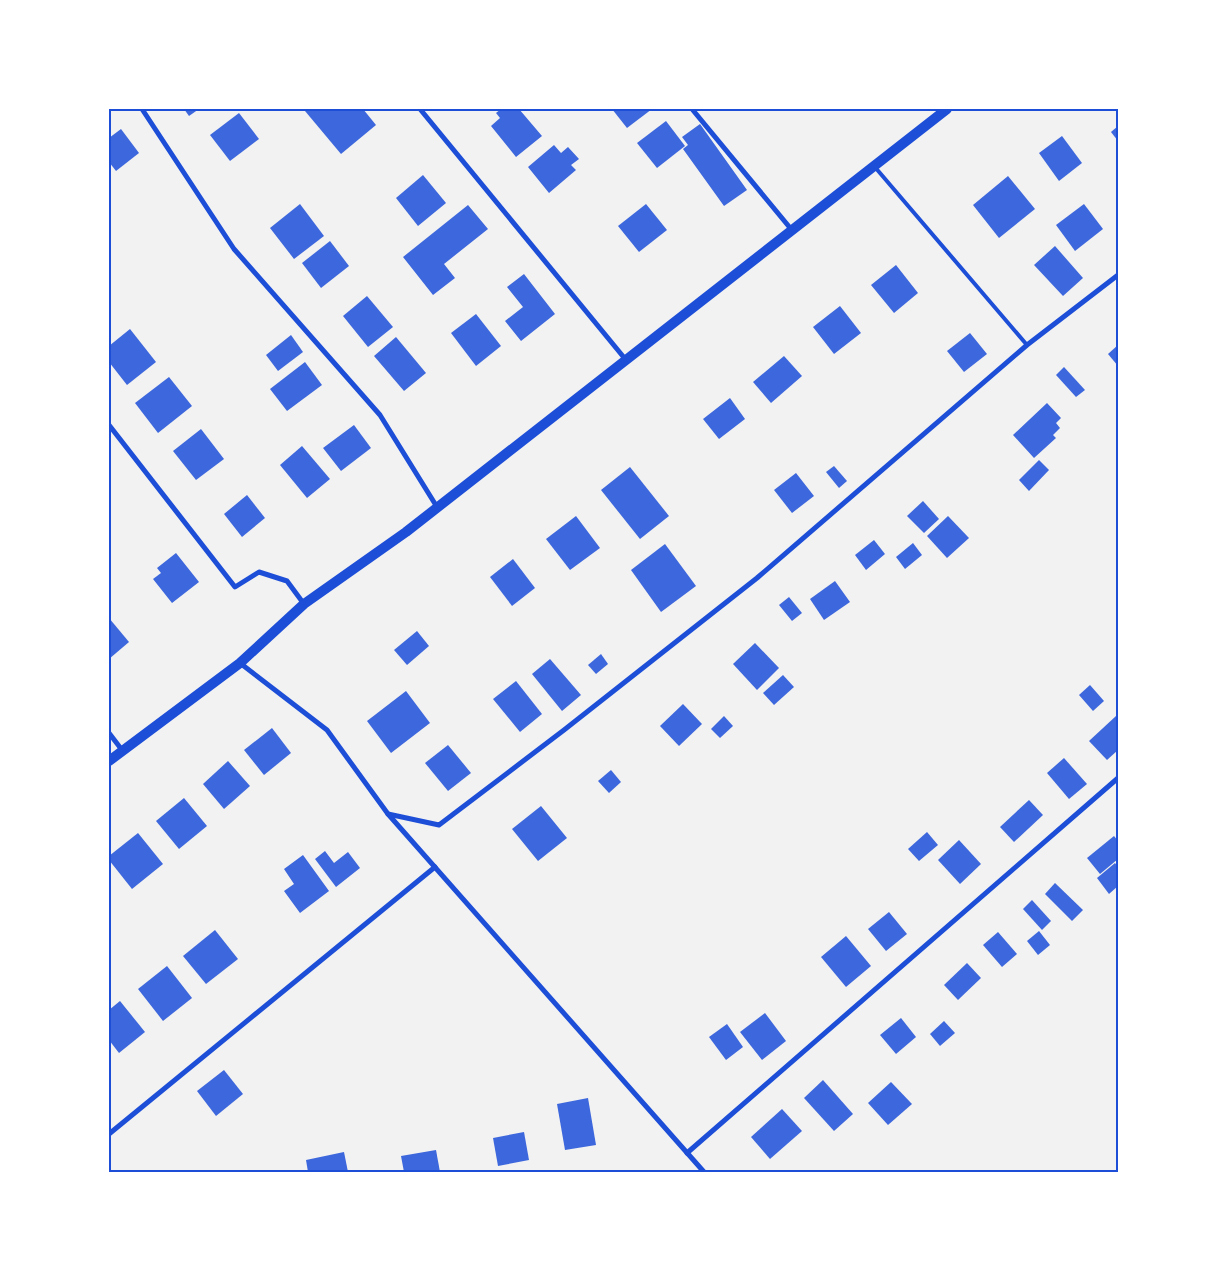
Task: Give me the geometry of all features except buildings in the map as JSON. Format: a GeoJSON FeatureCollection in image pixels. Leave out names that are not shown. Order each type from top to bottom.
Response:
{"type":"FeatureCollection","features":[{"type":"Feature","properties":{"kind":"main road"},"geometry":{"type":"LineString","coordinates":[[109,761],[240,663],[304,604],[406,532],[947,109]]}},
{"type":"Feature","properties":{"kind":"street"},"geometry":{"type":"LineString","coordinates":[[142,109],[234,249],[380,414],[437,507]]}},
{"type":"Feature","properties":{"kind":"street"},"geometry":{"type":"LineString","coordinates":[[420,109],[627,360]]}},
{"type":"Feature","properties":{"kind":"street"},"geometry":{"type":"LineString","coordinates":[[692,109],[791,230]]}},
{"type":"Feature","properties":{"kind":"street"},"geometry":{"type":"LineString","coordinates":[[388,814],[439,825],[564,730],[757,578],[1027,345],[1118,275]]}},
{"type":"Feature","properties":{"kind":"street"},"geometry":{"type":"LineString","coordinates":[[109,425],[235,587],[259,572],[287,581],[304,604]]}},
{"type":"Feature","properties":{"kind":"street"},"geometry":{"type":"LineString","coordinates":[[240,663],[327,730],[388,814],[702,1171]]}},
{"type":"Feature","properties":{"kind":"street"},"geometry":{"type":"LineString","coordinates":[[109,733],[123,751]]}},
{"type":"Feature","properties":{"kind":"street"},"geometry":{"type":"LineString","coordinates":[[687,1153],[1118,778]]}},
{"type":"Feature","properties":{"kind":"street"},"geometry":{"type":"LineString","coordinates":[[109,1134],[435,867]]}},
{"type":"Feature","properties":{"kind":"lane"},"geometry":{"type":"LineString","coordinates":[[874,165],[1027,345]]}}]}
